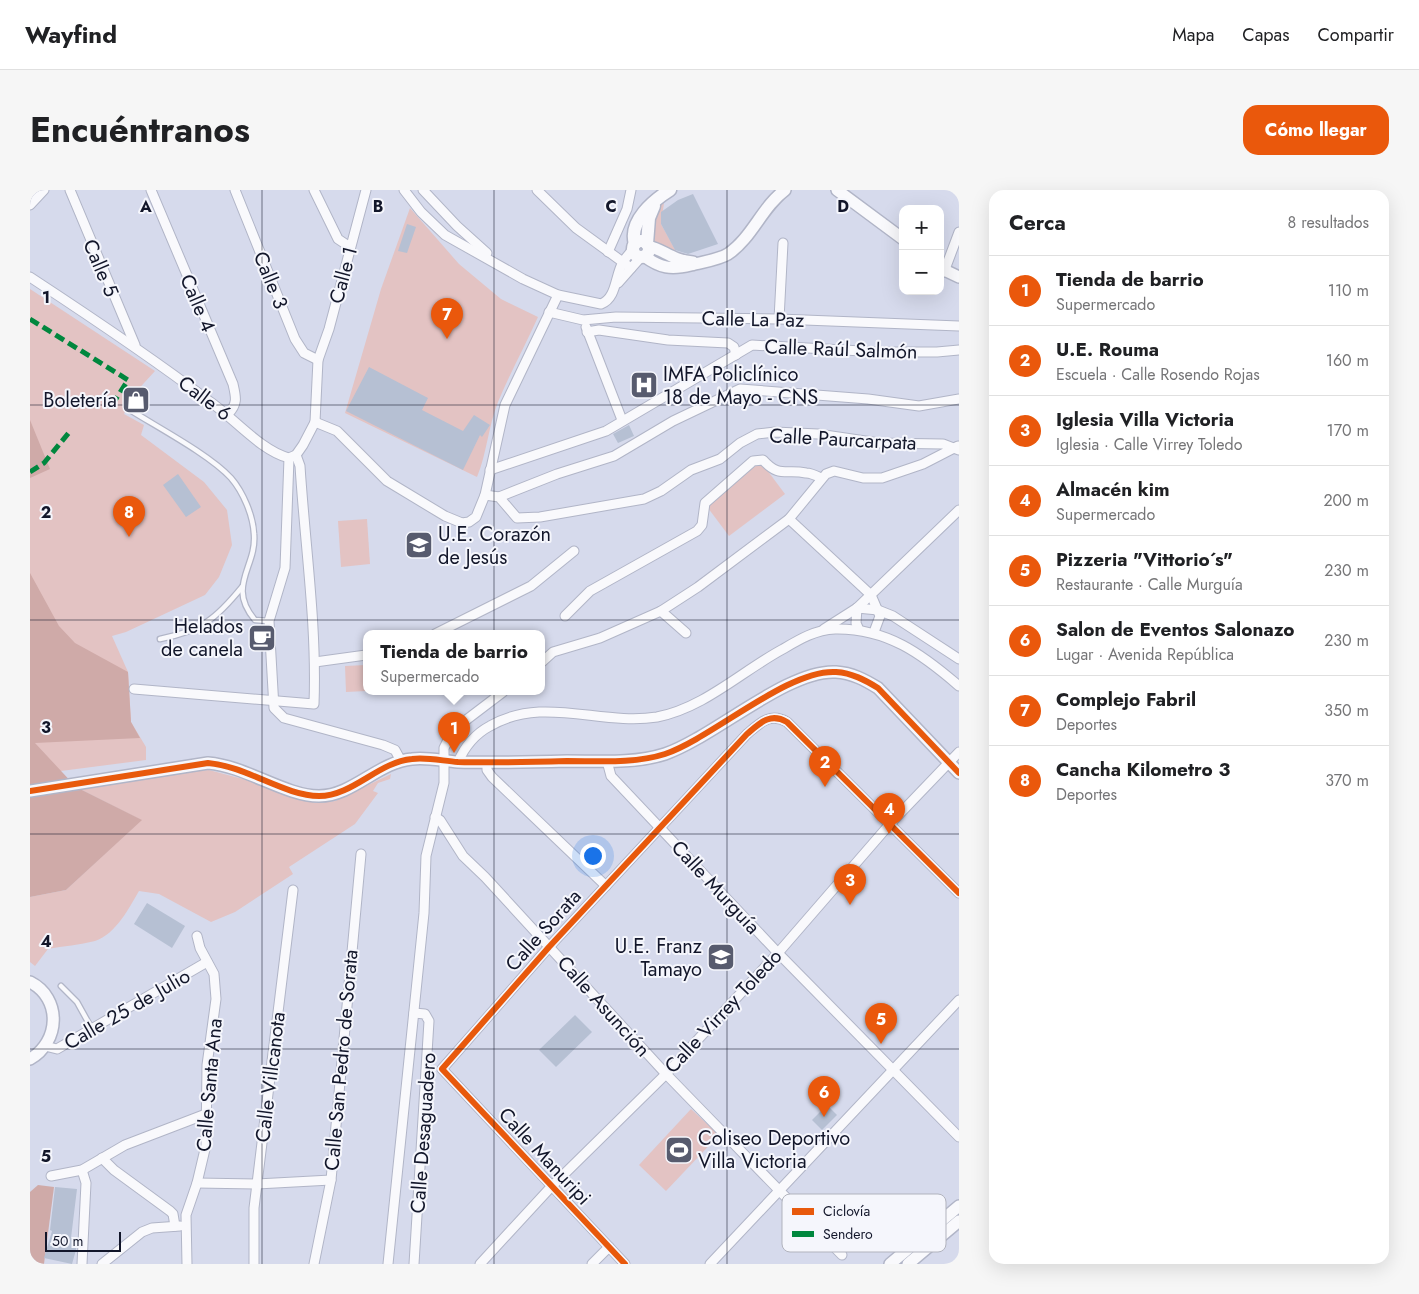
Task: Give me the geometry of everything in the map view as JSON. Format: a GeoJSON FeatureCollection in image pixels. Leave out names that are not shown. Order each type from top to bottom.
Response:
{"type":"FeatureCollection","features":[{"type":"Feature","properties":{"kind":"main road"},"geometry":{"type":"LineString","coordinates":[[641,249],[656,199],[670,190]]}},
{"type":"Feature","properties":{"kind":"street"},"geometry":{"type":"LineString","coordinates":[[30,205],[44,190]]}},
{"type":"Feature","properties":{"kind":"street","name":"Calle 5"},"geometry":{"type":"LineString","coordinates":[[70,190],[135,346]]}},
{"type":"Feature","properties":{"kind":"street","name":"Calle 4"},"geometry":{"type":"LineString","coordinates":[[150,190],[233,384],[237,398],[235,406],[228,414]]}},
{"type":"Feature","properties":{"kind":"street","name":"Calle 3"},"geometry":{"type":"LineString","coordinates":[[235,190],[295,339],[304,353],[318,360]]}},
{"type":"Feature","properties":{"kind":"street"},"geometry":{"type":"LineString","coordinates":[[314,190],[338,239],[350,247]]}},
{"type":"Feature","properties":{"kind":"street","name":"Calle 1"},"geometry":{"type":"LineString","coordinates":[[318,360],[329,329],[366,190]]}},
{"type":"Feature","properties":{"kind":"street"},"geometry":{"type":"LineString","coordinates":[[404,190],[421,212],[445,235],[558,295],[601,304],[610,297],[620,261],[641,249]]}},
{"type":"Feature","properties":{"kind":"street"},"geometry":{"type":"LineString","coordinates":[[423,190],[457,226],[500,265]]}},
{"type":"Feature","properties":{"kind":"street"},"geometry":{"type":"LineString","coordinates":[[537,190],[576,228],[631,268]]}},
{"type":"Feature","properties":{"kind":"street"},"geometry":{"type":"LineString","coordinates":[[608,252],[627,209],[631,190]]}},
{"type":"Feature","properties":{"kind":"street"},"geometry":{"type":"LineString","coordinates":[[641,249],[655,264],[671,269],[727,255],[762,213],[785,190]]}},
{"type":"Feature","properties":{"kind":"street"},"geometry":{"type":"LineString","coordinates":[[837,190],[899,236]]}},
{"type":"Feature","properties":{"kind":"street"},"geometry":{"type":"LineString","coordinates":[[944,266],[959,232]]}},
{"type":"Feature","properties":{"kind":"street"},"geometry":{"type":"LineString","coordinates":[[779,319],[783,243]]}},
{"type":"Feature","properties":{"kind":"street"},"geometry":{"type":"LineString","coordinates":[[614,287],[631,268],[641,249]]}},
{"type":"Feature","properties":{"kind":"street"},"geometry":{"type":"LineString","coordinates":[[944,271],[959,277]]}},
{"type":"Feature","properties":{"kind":"street","name":"Calle 6"},"geometry":{"type":"LineString","coordinates":[[30,277],[135,346],[228,414],[269,450],[293,456]]}},
{"type":"Feature","properties":{"kind":"street"},"geometry":{"type":"LineString","coordinates":[[315,422],[337,432],[387,481],[445,516],[462,523],[476,517],[485,495],[505,405],[558,295]]}},
{"type":"Feature","properties":{"kind":"street","name":"Calle La Paz"},"geometry":{"type":"LineString","coordinates":[[549,312],[583,320],[616,317],[779,319],[959,326]]}},
{"type":"Feature","properties":{"kind":"street"},"geometry":{"type":"LineString","coordinates":[[583,320],[622,420]]}},
{"type":"Feature","properties":{"kind":"street"},"geometry":{"type":"LineString","coordinates":[[587,332],[599,330],[668,340],[728,343],[734,347],[736,355]]}},
{"type":"Feature","properties":{"kind":"street","name":"Calle Raúl Salmón"},"geometry":{"type":"LineString","coordinates":[[490,470],[606,430],[752,345],[880,352],[959,350]]}},
{"type":"Feature","properties":{"kind":"street"},"geometry":{"type":"LineString","coordinates":[[318,360],[315,422],[293,456],[285,568],[269,621],[274,708],[284,718],[383,745],[394,750],[402,761]]}},
{"type":"Feature","properties":{"kind":"street"},"geometry":{"type":"LineString","coordinates":[[485,495],[499,497],[558,474],[614,456],[673,420],[740,389],[868,399],[919,406],[959,399]]}},
{"type":"Feature","properties":{"kind":"street","name":"Calle Paurcarpata"},"geometry":{"type":"LineString","coordinates":[[499,497],[517,518],[540,517],[644,498],[660,491],[691,470],[720,459],[740,443],[758,434],[775,432],[818,434],[879,443],[942,444],[958,448]]}},
{"type":"Feature","properties":{"kind":"street"},"geometry":{"type":"LineString","coordinates":[[545,659],[553,652],[600,638],[660,611],[698,587],[789,519],[826,474],[834,471],[863,478],[882,478],[918,466],[958,448]]}},
{"type":"Feature","properties":{"kind":"street"},"geometry":{"type":"LineString","coordinates":[[134,688],[314,704],[315,662],[300,466],[293,456]]}},
{"type":"Feature","properties":{"kind":"street"},"geometry":{"type":"LineString","coordinates":[[565,616],[590,591],[697,531],[702,525],[705,503],[753,461],[762,460],[770,468],[779,472],[806,472],[822,478]]}},
{"type":"Feature","properties":{"kind":"street"},"geometry":{"type":"LineString","coordinates":[[820,631],[857,608],[959,510]]}},
{"type":"Feature","properties":{"kind":"street"},"geometry":{"type":"LineString","coordinates":[[789,519],[871,595],[880,616],[874,632]]}},
{"type":"Feature","properties":{"kind":"street"},"geometry":{"type":"LineString","coordinates":[[443,630],[531,586],[574,551]]}},
{"type":"Feature","properties":{"kind":"street"},"geometry":{"type":"LineString","coordinates":[[857,608],[878,610],[893,616],[959,659]]}},
{"type":"Feature","properties":{"kind":"street"},"geometry":{"type":"LineString","coordinates":[[857,608],[856,623],[859,630]]}},
{"type":"Feature","properties":{"kind":"street"},"geometry":{"type":"LineString","coordinates":[[660,611],[686,633]]}},
{"type":"Feature","properties":{"kind":"street"},"geometry":{"type":"LineString","coordinates":[[458,762],[476,735],[504,718],[521,714],[557,711],[597,717],[638,719],[673,713],[706,698],[786,647],[809,634],[820,631],[834,629],[874,632],[902,644],[959,686]]}},
{"type":"Feature","properties":{"kind":"street"},"geometry":{"type":"LineString","coordinates":[[315,662],[363,655]]}},
{"type":"Feature","properties":{"kind":"street"},"geometry":{"type":"LineString","coordinates":[[30,791],[208,763],[244,771],[307,795],[328,796],[352,786],[383,768],[413,758],[458,762],[634,760],[674,751],[688,745],[796,681],[817,674],[835,672],[865,680],[878,688],[959,773]]}},
{"type":"Feature","properties":{"kind":"street","name":"Calle Desaguadero"},"geometry":{"type":"LineString","coordinates":[[388,1264],[424,913],[426,856],[444,783],[444,748],[453,730],[500,695]]}},
{"type":"Feature","properties":{"kind":"street","name":"Calle Sorata"},"geometry":{"type":"LineString","coordinates":[[442,1069],[549,947],[747,734],[764,720],[779,717],[787,722],[889,825]]}},
{"type":"Feature","properties":{"kind":"street","name":"Calle Virrey Toledo"},"geometry":{"type":"LineString","coordinates":[[480,1264],[550,1186],[666,1074],[778,953],[889,825],[959,752]]}},
{"type":"Feature","properties":{"kind":"street","name":"Calle Murguía"},"geometry":{"type":"LineString","coordinates":[[607,761],[611,776],[778,953],[959,1137]]}},
{"type":"Feature","properties":{"kind":"street"},"geometry":{"type":"LineString","coordinates":[[487,762],[487,770],[492,776],[606,886]]}},
{"type":"Feature","properties":{"kind":"street","name":"Calle Asunción"},"geometry":{"type":"LineString","coordinates":[[435,817],[440,820],[463,856],[666,1074],[784,1194]]}},
{"type":"Feature","properties":{"kind":"street"},"geometry":{"type":"LineString","coordinates":[[889,825],[959,892]]}},
{"type":"Feature","properties":{"kind":"street","name":"Calle San Pedro de Sorata"},"geometry":{"type":"LineString","coordinates":[[314,1264],[331,1180],[361,854]]}},
{"type":"Feature","properties":{"kind":"street","name":"Calle Villcanota"},"geometry":{"type":"LineString","coordinates":[[254,1264],[253,1226],[257,1184],[293,890]]}},
{"type":"Feature","properties":{"kind":"street","name":"Calle Santa Ana"},"geometry":{"type":"LineString","coordinates":[[187,1264],[185,1226],[188,1205],[197,1183],[206,1145],[207,1065],[216,985],[214,974],[200,948],[197,936]]}},
{"type":"Feature","properties":{"kind":"street","name":"Calle 25 de Julio"},"geometry":{"type":"LineString","coordinates":[[45,1046],[57,1049],[207,962]]}},
{"type":"Feature","properties":{"kind":"street"},"geometry":{"type":"LineString","coordinates":[[30,982],[44,993],[52,1006],[54,1017],[52,1032],[45,1046],[30,1059]]}},
{"type":"Feature","properties":{"kind":"street"},"geometry":{"type":"LineString","coordinates":[[710,1264],[781,1191],[892,1069],[959,1000]]}},
{"type":"Feature","properties":{"kind":"street","name":"Calle Desaguadero"},"geometry":{"type":"LineString","coordinates":[[414,1013],[425,1014],[429,1021],[414,1264]]}},
{"type":"Feature","properties":{"kind":"street","name":"Calle Manuripi"},"geometry":{"type":"LineString","coordinates":[[442,1069],[625,1264]]}},
{"type":"Feature","properties":{"kind":"street"},"geometry":{"type":"LineString","coordinates":[[51,1176],[82,1170],[150,1134],[206,1114]]}},
{"type":"Feature","properties":{"kind":"street"},"geometry":{"type":"LineString","coordinates":[[102,1158],[114,1170],[170,1211],[175,1218],[175,1226]]}},
{"type":"Feature","properties":{"kind":"street"},"geometry":{"type":"LineString","coordinates":[[82,1170],[86,1183],[82,1264]]}},
{"type":"Feature","properties":{"kind":"street"},"geometry":{"type":"LineString","coordinates":[[197,1183],[257,1184],[331,1180]]}},
{"type":"Feature","properties":{"kind":"street"},"geometry":{"type":"LineString","coordinates":[[946,1217],[959,1206]]}},
{"type":"Feature","properties":{"kind":"street"},"geometry":{"type":"LineString","coordinates":[[946,1232],[959,1221]]}},
{"type":"Feature","properties":{"kind":"street"},"geometry":{"type":"LineString","coordinates":[[102,1264],[142,1232],[152,1228],[185,1226]]}},
{"type":"Feature","properties":{"kind":"street"},"geometry":{"type":"LineString","coordinates":[[592,1264],[609,1247]]}},
{"type":"Feature","properties":{"kind":"street","name":"Calle Asunción"},"geometry":{"type":"LineString","coordinates":[[839,1252],[842,1255]]}},
{"type":"Feature","properties":{"kind":"street"},"geometry":{"type":"LineString","coordinates":[[890,1264],[904,1252]]}},
{"type":"Feature","properties":{"kind":"street"},"geometry":{"type":"LineString","coordinates":[[908,1264],[922,1252]]}},
{"type":"Feature","properties":{"kind":"lane"},"geometry":{"type":"LineString","coordinates":[[126,408],[204,457],[231,478],[247,504],[254,535],[242,586],[242,596],[247,611],[255,620],[269,621]]}},
{"type":"Feature","properties":{"kind":"lane"},"geometry":{"type":"LineString","coordinates":[[160,639],[186,634],[216,617],[242,586]]}},
{"type":"Feature","properties":{"kind":"lane"},"geometry":{"type":"LineString","coordinates":[[61,986],[77,1002],[92,1029]]}},
{"type":"Feature","properties":{"kind":"shaded area"},"geometry":{"type":"Polygon","coordinates":[[[664,203],[661,224],[678,255],[660,249],[650,239],[653,212],[664,203]]]}},
{"type":"Feature","properties":{"kind":"shaded area"},"geometry":{"type":"Polygon","coordinates":[[[410,208],[459,264],[501,299],[538,317],[498,402],[477,477],[345,413],[381,289],[410,208]]]}},
{"type":"Feature","properties":{"kind":"shaded area"},"geometry":{"type":"Polygon","coordinates":[[[30,289],[155,371],[133,395],[124,414],[144,425],[141,435],[204,482],[227,510],[232,545],[219,577],[205,595],[126,632],[112,636],[128,672],[131,722],[146,747],[146,760],[30,775],[30,289]]]}},
{"type":"Feature","properties":{"kind":"shaded area"},"geometry":{"type":"Polygon","coordinates":[[[30,420],[50,469],[30,478],[30,420]]]}},
{"type":"Feature","properties":{"kind":"shaded area"},"geometry":{"type":"Polygon","coordinates":[[[761,462],[785,494],[729,536],[705,504],[761,462]]]}},
{"type":"Feature","properties":{"kind":"shaded area"},"geometry":{"type":"Polygon","coordinates":[[[367,519],[370,564],[341,567],[338,521],[367,519]]]}},
{"type":"Feature","properties":{"kind":"shaded area"},"geometry":{"type":"Polygon","coordinates":[[[30,573],[59,626],[75,643],[128,672],[131,722],[140,738],[35,743],[76,787],[142,820],[66,890],[30,897],[30,573]]]}},
{"type":"Feature","properties":{"kind":"shaded area"},"geometry":{"type":"Polygon","coordinates":[[[363,665],[363,691],[346,692],[345,666],[363,665]]]}},
{"type":"Feature","properties":{"kind":"shaded area"},"geometry":{"type":"Polygon","coordinates":[[[209,770],[254,782],[316,803],[335,801],[391,774],[390,779],[378,783],[373,791],[378,793],[355,824],[289,867],[293,874],[235,912],[211,922],[159,894],[139,891],[116,927],[103,938],[48,949],[35,966],[30,962],[30,897],[66,890],[141,820],[76,787],[159,773],[209,770]]]}},
{"type":"Feature","properties":{"kind":"shaded area","name":"Coliseo Deportivo Villa Victoria"},"geometry":{"type":"Polygon","coordinates":[[[691,1109],[719,1135],[666,1191],[639,1165],[691,1109]]]}},
{"type":"Feature","properties":{"kind":"shaded area"},"geometry":{"type":"Polygon","coordinates":[[[38,1185],[54,1187],[44,1264],[30,1264],[30,1192],[38,1185]]]}},
{"type":"Feature","properties":{"kind":"building"},"geometry":{"type":"Polygon","coordinates":[[[693,194],[718,244],[688,254],[675,250],[661,224],[661,212],[678,200],[693,194]]]}},
{"type":"Feature","properties":{"kind":"building"},"geometry":{"type":"Polygon","coordinates":[[[407,224],[416,227],[407,253],[398,251],[407,224]]]}},
{"type":"Feature","properties":{"kind":"building"},"geometry":{"type":"Polygon","coordinates":[[[369,367],[428,398],[422,410],[463,431],[474,415],[490,425],[482,437],[480,435],[463,470],[346,411],[369,367]]]}},
{"type":"Feature","properties":{"kind":"building"},"geometry":{"type":"Polygon","coordinates":[[[629,425],[634,436],[618,443],[613,434],[629,425]]]}},
{"type":"Feature","properties":{"kind":"building"},"geometry":{"type":"Polygon","coordinates":[[[178,474],[201,507],[186,517],[163,485],[178,474]]]}},
{"type":"Feature","properties":{"kind":"building"},"geometry":{"type":"Polygon","coordinates":[[[147,903],[185,926],[172,948],[134,924],[147,903]]]}},
{"type":"Feature","properties":{"kind":"building"},"geometry":{"type":"Polygon","coordinates":[[[575,1015],[592,1032],[556,1067],[539,1050],[575,1015]]]}},
{"type":"Feature","properties":{"kind":"building"},"geometry":{"type":"Polygon","coordinates":[[[827,1105],[837,1115],[822,1130],[812,1120],[827,1105]]]}},
{"type":"Feature","properties":{"kind":"building"},"geometry":{"type":"Polygon","coordinates":[[[55,1187],[77,1189],[71,1238],[77,1240],[72,1264],[44,1258],[52,1231],[50,1230],[55,1187]]]}},
{"type":"Feature","properties":{"kind":"marked path"},"geometry":{"type":"LineString","coordinates":[[30,319],[128,380],[112,405]]}},
{"type":"Feature","properties":{"kind":"marked path"},"geometry":{"type":"LineString","coordinates":[[30,472],[44,463],[71,430]]}},
{"type":"Feature","properties":{"kind":"cycle path"},"geometry":{"type":"LineString","coordinates":[[30,791],[208,763],[237,769],[306,795],[319,796],[343,791],[388,766],[412,759],[423,758],[458,762],[616,761],[641,759],[665,754],[706,734],[774,692],[796,681],[817,674],[836,672],[858,677],[878,688],[959,773]]}},
{"type":"Feature","properties":{"kind":"cycle path"},"geometry":{"type":"LineString","coordinates":[[625,1264],[442,1069],[549,947],[747,734],[766,720],[775,718],[787,722],[959,893]]}},
{"type":"Feature","properties":{"kind":"place","name":"Complejo Fabril"},"geometry":{"type":"Point","coordinates":[447,339]}},
{"type":"Feature","properties":{"kind":"place","name":"IMFA Policlínico 18 de Mayo - CNS"},"geometry":{"type":"Point","coordinates":[644,385]}},
{"type":"Feature","properties":{"kind":"place","name":"Boletería"},"geometry":{"type":"Point","coordinates":[136,400]}},
{"type":"Feature","properties":{"kind":"place","name":"Cancha Kilometro 3"},"geometry":{"type":"Point","coordinates":[129,537]}},
{"type":"Feature","properties":{"kind":"place","name":"U.E. Corazón de Jesús"},"geometry":{"type":"Point","coordinates":[419,545]}},
{"type":"Feature","properties":{"kind":"place","name":"Helados de canela"},"geometry":{"type":"Point","coordinates":[262,638]}},
{"type":"Feature","properties":{"kind":"place","name":"Tienda de barrio"},"geometry":{"type":"Point","coordinates":[454,753]}},
{"type":"Feature","properties":{"kind":"place","name":"U.E. Rouma"},"geometry":{"type":"Point","coordinates":[825,787]}},
{"type":"Feature","properties":{"kind":"place","name":"Almacén kim"},"geometry":{"type":"Point","coordinates":[889,834]}},
{"type":"Feature","properties":{"kind":"place","name":"Iglesia Villa Victoria"},"geometry":{"type":"Point","coordinates":[850,905]}},
{"type":"Feature","properties":{"kind":"place","name":"U.E. Franz Tamayo"},"geometry":{"type":"Point","coordinates":[721,957]}},
{"type":"Feature","properties":{"kind":"place","name":"Pizzeria \"Vittorio´s\""},"geometry":{"type":"Point","coordinates":[881,1044]}},
{"type":"Feature","properties":{"kind":"place","name":"Salon de Eventos Salonazo"},"geometry":{"type":"Point","coordinates":[824,1117]}},
{"type":"Feature","properties":{"kind":"place","name":"Coliseo Deportivo Villa Victoria"},"geometry":{"type":"Point","coordinates":[679,1150]}}]}
